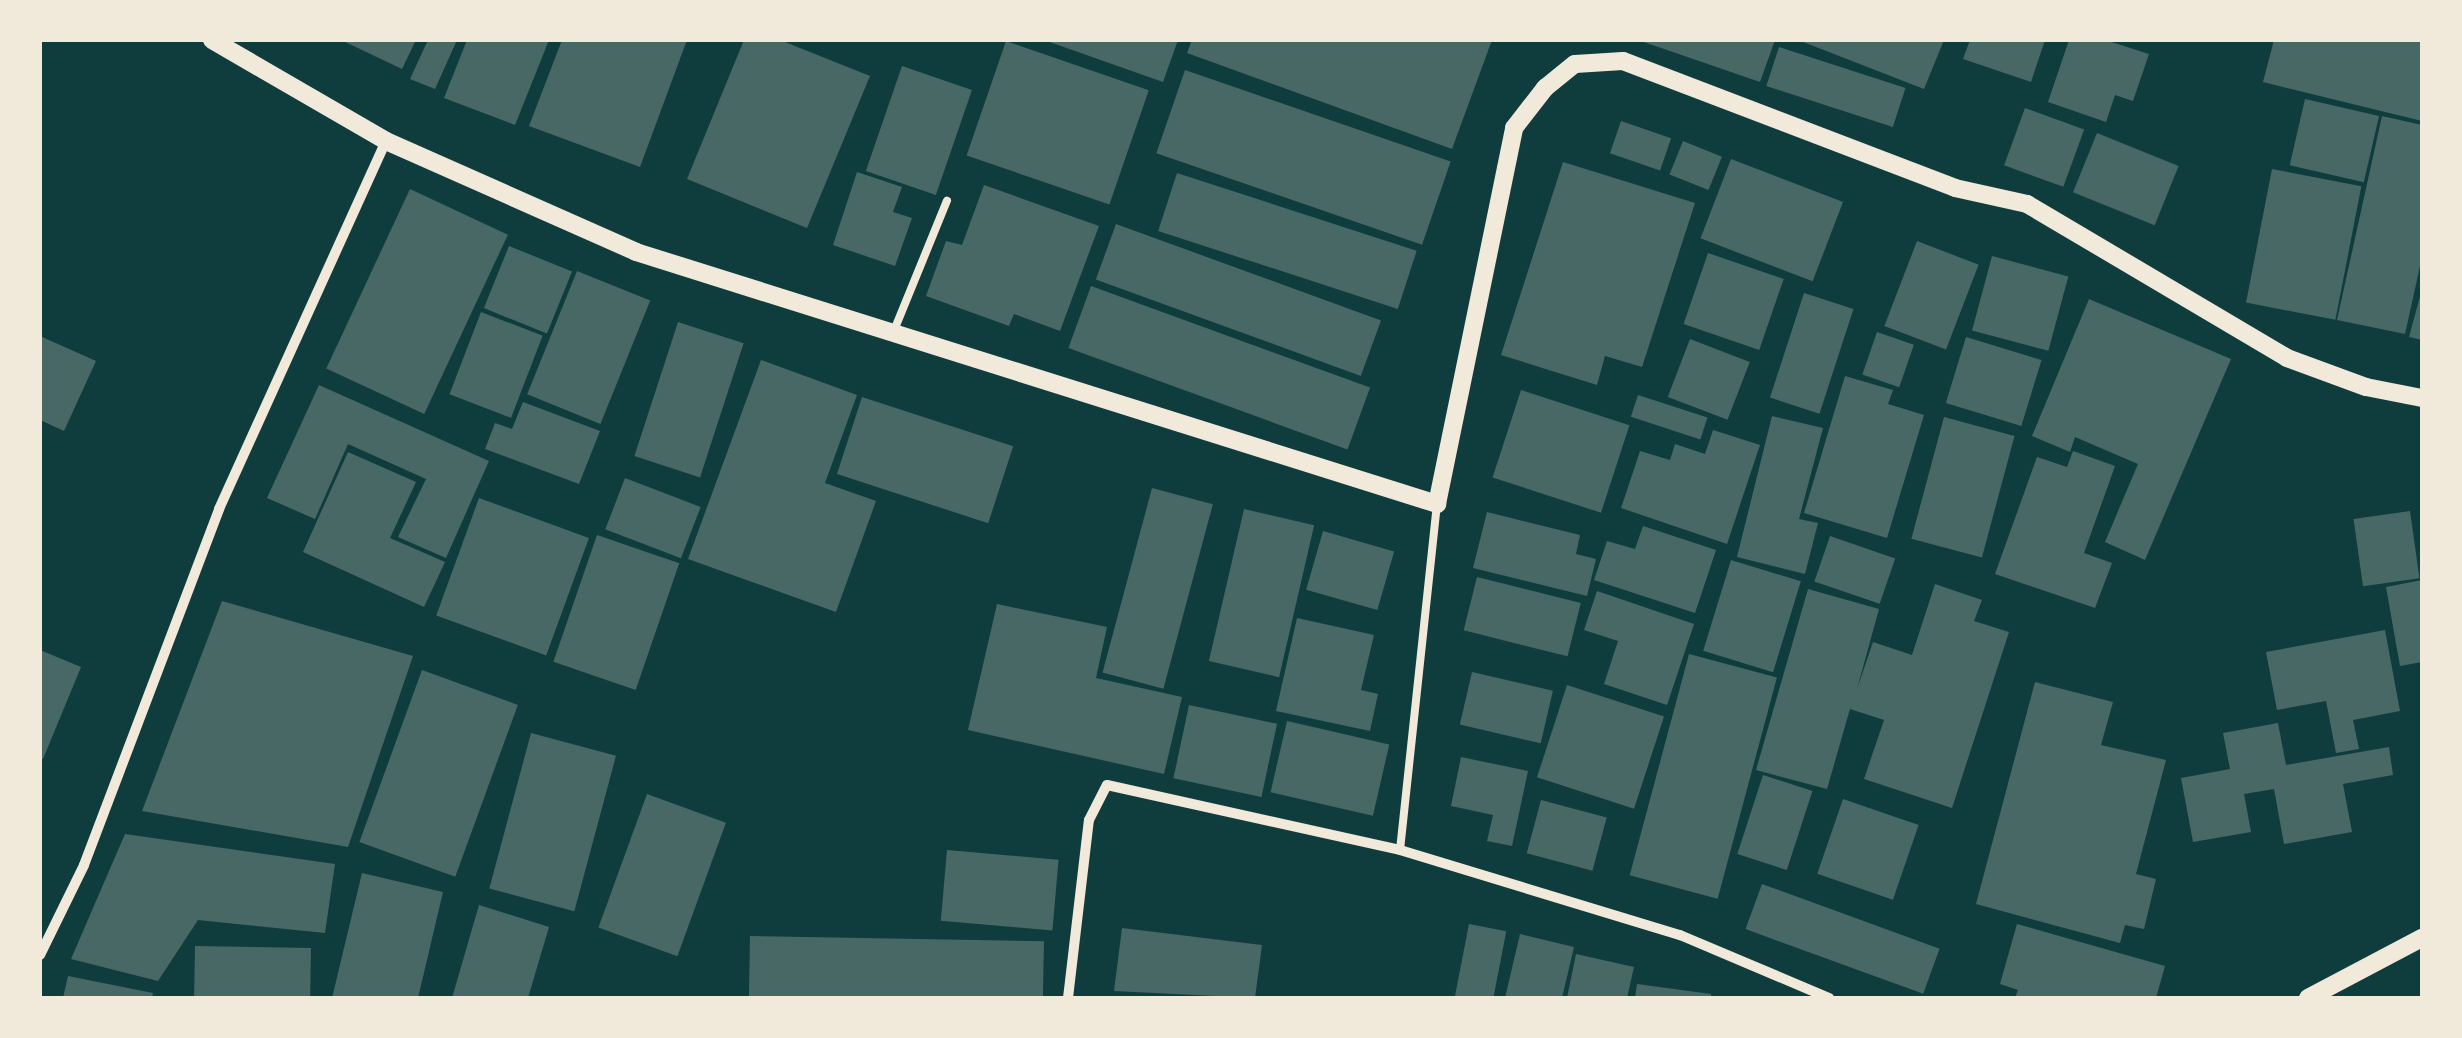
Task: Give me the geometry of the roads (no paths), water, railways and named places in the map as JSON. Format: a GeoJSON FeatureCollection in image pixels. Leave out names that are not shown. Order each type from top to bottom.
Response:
{"type":"FeatureCollection","features":[{"type":"Feature","properties":{"kind":"street"},"geometry":{"type":"LineString","coordinates":[[212,40],[386,141],[636,252],[891,337],[1437,504],[1514,128],[1544,88],[1575,64],[1623,61],[1956,188],[2027,204],[2287,358],[2366,387],[2422,398]]}},
{"type":"Feature","properties":{"kind":"street"},"geometry":{"type":"LineString","coordinates":[[40,955],[84,865],[220,509],[386,141]]}},
{"type":"Feature","properties":{"kind":"street"},"geometry":{"type":"LineString","coordinates":[[1068,998],[1089,820],[1107,785],[1400,850],[1680,935],[1829,998]]}},
{"type":"Feature","properties":{"kind":"street"},"geometry":{"type":"LineString","coordinates":[[2308,998],[2422,938]]}},
{"type":"Feature","properties":{"kind":"lane"},"geometry":{"type":"LineString","coordinates":[[891,337],[947,201]]}},
{"type":"Feature","properties":{"kind":"lane"},"geometry":{"type":"LineString","coordinates":[[1400,850],[1437,504]]}}]}
